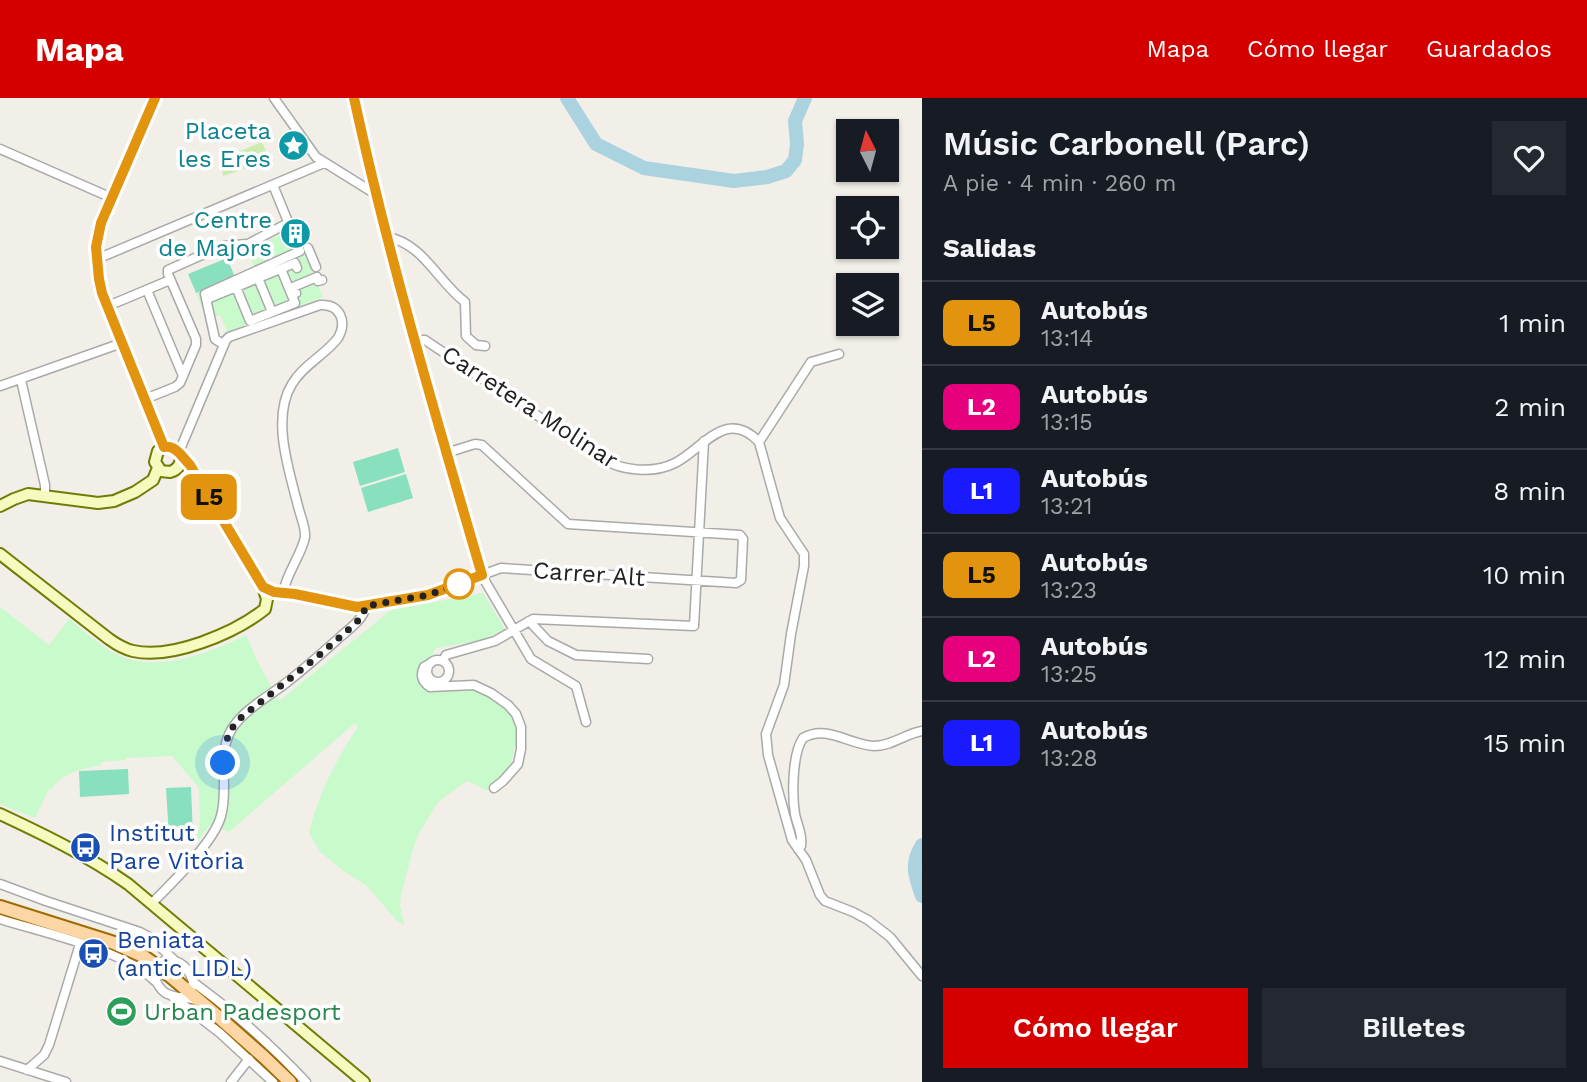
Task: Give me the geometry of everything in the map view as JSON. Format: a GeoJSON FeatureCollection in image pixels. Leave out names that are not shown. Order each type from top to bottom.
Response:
{"type":"FeatureCollection","features":[{"type":"Feature","properties":{"kind":"main road"},"geometry":{"type":"LineString","coordinates":[[0,907],[114,943],[143,956],[157,970],[189,991],[290,1082]]}},
{"type":"Feature","properties":{"kind":"street"},"geometry":{"type":"LineString","coordinates":[[155,98],[99,229],[96,247],[102,293],[164,447]]}},
{"type":"Feature","properties":{"kind":"street"},"geometry":{"type":"LineString","coordinates":[[274,98],[310,150],[324,163],[377,195]]}},
{"type":"Feature","properties":{"kind":"street"},"geometry":{"type":"LineString","coordinates":[[354,98],[414,340],[482,575],[531,659],[576,685],[586,722]]}},
{"type":"Feature","properties":{"kind":"street"},"geometry":{"type":"LineString","coordinates":[[0,149],[112,198]]}},
{"type":"Feature","properties":{"kind":"street"},"geometry":{"type":"LineString","coordinates":[[97,259],[324,163]]}},
{"type":"Feature","properties":{"kind":"street"},"geometry":{"type":"LineString","coordinates":[[223,344],[215,339],[205,294],[300,251],[273,185]]}},
{"type":"Feature","properties":{"kind":"street"},"geometry":{"type":"LineString","coordinates":[[145,399],[180,383],[196,345],[168,270],[222,246],[248,244],[288,223]]}},
{"type":"Feature","properties":{"kind":"street"},"geometry":{"type":"LineString","coordinates":[[387,237],[419,253],[444,284],[465,302],[466,336],[475,345],[485,346]]}},
{"type":"Feature","properties":{"kind":"street"},"geometry":{"type":"LineString","coordinates":[[308,248],[316,267]]}},
{"type":"Feature","properties":{"kind":"street"},"geometry":{"type":"LineString","coordinates":[[207,299],[295,263],[297,268]]}},
{"type":"Feature","properties":{"kind":"street"},"geometry":{"type":"LineString","coordinates":[[236,287],[250,321],[295,303],[281,269]]}},
{"type":"Feature","properties":{"kind":"street"},"geometry":{"type":"LineString","coordinates":[[299,302],[293,287],[317,277],[318,281],[322,279]]}},
{"type":"Feature","properties":{"kind":"street"},"geometry":{"type":"LineString","coordinates":[[258,278],[272,312]]}},
{"type":"Feature","properties":{"kind":"street"},"geometry":{"type":"LineString","coordinates":[[108,306],[170,280]]}},
{"type":"Feature","properties":{"kind":"street"},"geometry":{"type":"LineString","coordinates":[[148,290],[183,376]]}},
{"type":"Feature","properties":{"kind":"street"},"geometry":{"type":"LineString","coordinates":[[313,298],[320,305]]}},
{"type":"Feature","properties":{"kind":"street"},"geometry":{"type":"LineString","coordinates":[[0,554],[109,639],[134,652],[154,654],[183,648],[225,632],[265,609],[283,593],[305,536],[282,425],[286,397],[291,385],[331,346],[342,330],[342,317],[333,307],[327,305],[320,305],[229,337],[223,344],[180,455],[180,464],[174,471],[166,472],[158,468],[156,455],[164,447],[173,447],[180,455],[193,469],[263,587],[267,600],[265,609]]}},
{"type":"Feature","properties":{"kind":"street","name":"Carretera Molinar"},"geometry":{"type":"LineString","coordinates":[[414,340],[425,340],[602,459],[615,465],[639,469],[667,466],[715,433],[732,429],[749,433],[759,442]]}},
{"type":"Feature","properties":{"kind":"street"},"geometry":{"type":"LineString","coordinates":[[0,386],[122,343]]}},
{"type":"Feature","properties":{"kind":"street"},"geometry":{"type":"LineString","coordinates":[[839,354],[811,362],[759,442],[780,518],[804,554],[784,685],[766,734],[768,755],[792,839],[806,860],[820,895],[825,901],[868,920],[890,937],[922,975]]}},
{"type":"Feature","properties":{"kind":"street"},"geometry":{"type":"LineString","coordinates":[[21,380],[45,495]]}},
{"type":"Feature","properties":{"kind":"street"},"geometry":{"type":"LineString","coordinates":[[443,661],[446,655],[495,641],[533,619],[694,626],[704,441]]}},
{"type":"Feature","properties":{"kind":"street"},"geometry":{"type":"LineString","coordinates":[[446,453],[475,444],[482,445],[568,524],[699,532]]}},
{"type":"Feature","properties":{"kind":"street"},"geometry":{"type":"LineString","coordinates":[[1,503],[22,495],[34,494],[98,503],[114,501],[135,492],[149,482],[155,477],[158,468]]}},
{"type":"Feature","properties":{"kind":"street","name":"Carrer Alt"},"geometry":{"type":"LineString","coordinates":[[283,593],[349,606],[366,606],[428,595],[501,568],[739,582],[743,539],[740,535],[699,532]]}},
{"type":"Feature","properties":{"kind":"street"},"geometry":{"type":"LineString","coordinates":[[263,587],[283,593]]}},
{"type":"Feature","properties":{"kind":"street"},"geometry":{"type":"LineString","coordinates":[[152,903],[216,830],[222,814],[223,763],[230,730],[248,711],[317,657],[362,617],[366,606]]}},
{"type":"Feature","properties":{"kind":"street"},"geometry":{"type":"LineString","coordinates":[[529,621],[548,641],[576,654],[648,659]]}},
{"type":"Feature","properties":{"kind":"street"},"geometry":{"type":"LineString","coordinates":[[431,663],[428,676],[433,681],[440,682],[447,678],[449,672],[443,661],[437,660],[431,663],[424,667],[424,682],[430,687],[474,685],[508,705],[516,714],[521,727],[521,749],[517,764],[495,788]]}},
{"type":"Feature","properties":{"kind":"street"},"geometry":{"type":"LineString","coordinates":[[798,849],[802,836],[796,818],[794,789],[798,747],[803,738],[820,732],[855,743],[885,745],[922,731]]}},
{"type":"Feature","properties":{"kind":"street"},"geometry":{"type":"LineString","coordinates":[[0,814],[55,839],[98,863],[152,903],[364,1082]]}},
{"type":"Feature","properties":{"kind":"street"},"geometry":{"type":"LineString","coordinates":[[0,884],[151,938],[188,971],[189,991]]}},
{"type":"Feature","properties":{"kind":"street"},"geometry":{"type":"LineString","coordinates":[[0,919],[113,955],[147,973],[174,960]]}},
{"type":"Feature","properties":{"kind":"street"},"geometry":{"type":"LineString","coordinates":[[27,1070],[44,1055],[49,1045],[80,944]]}},
{"type":"Feature","properties":{"kind":"street"},"geometry":{"type":"LineString","coordinates":[[157,970],[161,990],[201,1017],[273,1082]]}},
{"type":"Feature","properties":{"kind":"street"},"geometry":{"type":"LineString","coordinates":[[173,997],[189,991],[218,1000],[306,1082]]}},
{"type":"Feature","properties":{"kind":"street"},"geometry":{"type":"LineString","coordinates":[[231,1082],[250,1059]]}},
{"type":"Feature","properties":{"kind":"street"},"geometry":{"type":"LineString","coordinates":[[0,1061],[66,1082]]}},
{"type":"Feature","properties":{"kind":"green space"},"geometry":{"type":"Polygon","coordinates":[[[262,142],[271,163],[223,176],[221,159],[262,142]]]}},
{"type":"Feature","properties":{"kind":"green space"},"geometry":{"type":"Polygon","coordinates":[[[284,233],[293,253],[255,268],[247,250],[284,233]]]}},
{"type":"Feature","properties":{"kind":"green space"},"geometry":{"type":"Polygon","coordinates":[[[304,253],[323,297],[228,333],[220,315],[213,317],[216,344],[213,342],[210,336],[213,334],[196,293],[208,289],[211,294],[304,253]]]}},
{"type":"Feature","properties":{"kind":"green space"},"geometry":{"type":"Polygon","coordinates":[[[227,258],[235,277],[196,293],[188,274],[227,258]]]}},
{"type":"Feature","properties":{"kind":"green space"},"geometry":{"type":"Polygon","coordinates":[[[398,448],[405,472],[360,486],[353,462],[398,448]]]}},
{"type":"Feature","properties":{"kind":"green space"},"geometry":{"type":"Polygon","coordinates":[[[406,474],[413,498],[368,512],[361,488],[406,474]]]}},
{"type":"Feature","properties":{"kind":"green space"},"geometry":{"type":"Polygon","coordinates":[[[483,593],[505,629],[483,640],[436,648],[424,672],[425,679],[432,685],[478,687],[511,711],[518,731],[510,768],[494,788],[486,790],[467,781],[438,802],[419,833],[413,849],[401,895],[404,925],[396,920],[367,886],[320,852],[309,833],[329,778],[358,727],[355,723],[229,832],[210,825],[196,843],[200,826],[199,788],[172,756],[101,762],[101,765],[67,775],[49,789],[35,818],[0,804],[0,607],[49,645],[69,619],[112,652],[145,662],[180,660],[246,635],[279,701],[391,610],[483,593]]]}},
{"type":"Feature","properties":{"kind":"green space"},"geometry":{"type":"Polygon","coordinates":[[[128,769],[129,794],[80,797],[79,771],[128,769]]]}},
{"type":"Feature","properties":{"kind":"green space"},"geometry":{"type":"Polygon","coordinates":[[[191,787],[193,835],[169,836],[166,788],[191,787]]]}},
{"type":"Feature","properties":{"kind":"waterway"},"geometry":{"type":"LineString","coordinates":[[567,98],[596,144],[644,168],[734,181],[767,177],[786,171],[795,160],[795,121],[805,98]]}},
{"type":"Feature","properties":{"kind":"waterway"},"geometry":{"type":"LineString","coordinates":[[922,845],[915,864],[922,896]]}},
{"type":"Feature","properties":{"kind":"bus line","name":"L5"},"geometry":{"type":"LineString","coordinates":[[155,98],[98,234],[96,247],[102,293],[164,447],[176,449],[190,465],[263,587],[274,592],[357,607],[428,595],[482,575],[420,363],[354,98]]}},
{"type":"Feature","properties":{"kind":"place","name":"Placeta les Eres"},"geometry":{"type":"Point","coordinates":[294,145]}},
{"type":"Feature","properties":{"kind":"place","name":"Centre de Majors"},"geometry":{"type":"Point","coordinates":[295,234]}},
{"type":"Feature","properties":{"kind":"place","name":"Institut Pare Vitòria"},"geometry":{"type":"Point","coordinates":[86,847]}},
{"type":"Feature","properties":{"kind":"place","name":"Beniata (antic LIDL)"},"geometry":{"type":"Point","coordinates":[94,954]}},
{"type":"Feature","properties":{"kind":"place","name":"Urban Padesport"},"geometry":{"type":"Point","coordinates":[121,1012]}},
{"type":"Feature","properties":{"kind":"route"},"geometry":{"type":"LineString","coordinates":[[223,763],[230,730],[238,720],[347,631],[362,617],[366,606],[428,595],[459,584]]}}]}
